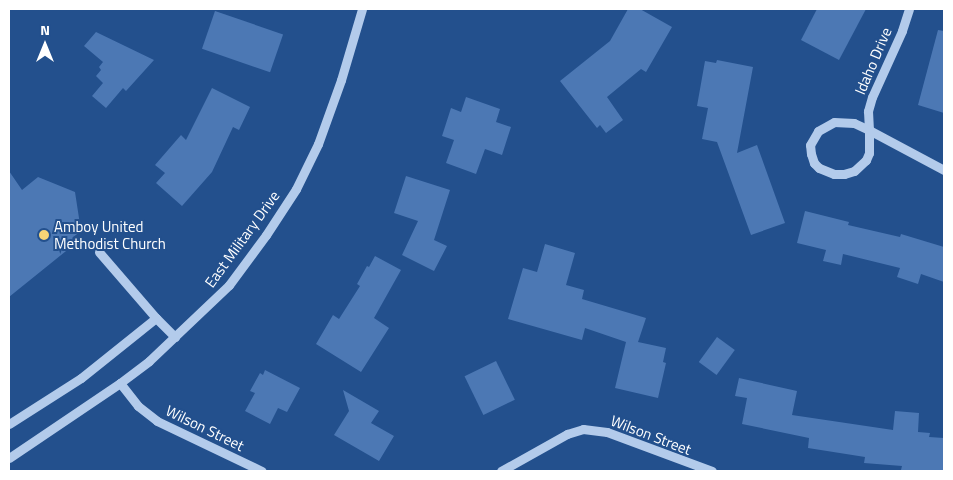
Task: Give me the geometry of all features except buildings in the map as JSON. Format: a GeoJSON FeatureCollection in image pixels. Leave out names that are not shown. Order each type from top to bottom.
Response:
{"type":"FeatureCollection","features":[{"type":"Feature","properties":{"kind":"street","name":"East Military Drive"},"geometry":{"type":"LineString","coordinates":[[9,458],[120,383],[175,337],[229,285],[266,235],[296,189],[321,135],[341,80],[362,9]]}},
{"type":"Feature","properties":{"kind":"street","name":"Idaho Drive"},"geometry":{"type":"LineString","coordinates":[[869,130],[868,112],[872,97],[902,31],[909,9]]}},
{"type":"Feature","properties":{"kind":"street"},"geometry":{"type":"LineString","coordinates":[[869,130],[869,153],[862,165],[854,171],[834,174],[825,171],[814,163],[810,145],[822,127],[834,122],[849,122],[869,130],[944,170]]}},
{"type":"Feature","properties":{"kind":"street"},"geometry":{"type":"LineString","coordinates":[[98,252],[175,337]]}},
{"type":"Feature","properties":{"kind":"street"},"geometry":{"type":"LineString","coordinates":[[9,424],[81,378],[156,318]]}},
{"type":"Feature","properties":{"kind":"street","name":"Wilson Street"},"geometry":{"type":"LineString","coordinates":[[120,383],[138,406],[157,421],[262,471]]}},
{"type":"Feature","properties":{"kind":"street","name":"Wilson Street"},"geometry":{"type":"LineString","coordinates":[[501,471],[566,434],[583,429],[607,432],[712,471]]}},
{"type":"Feature","properties":{"kind":"place","name":"Amboy United Methodist Church"},"geometry":{"type":"Point","coordinates":[44,235]}}]}
